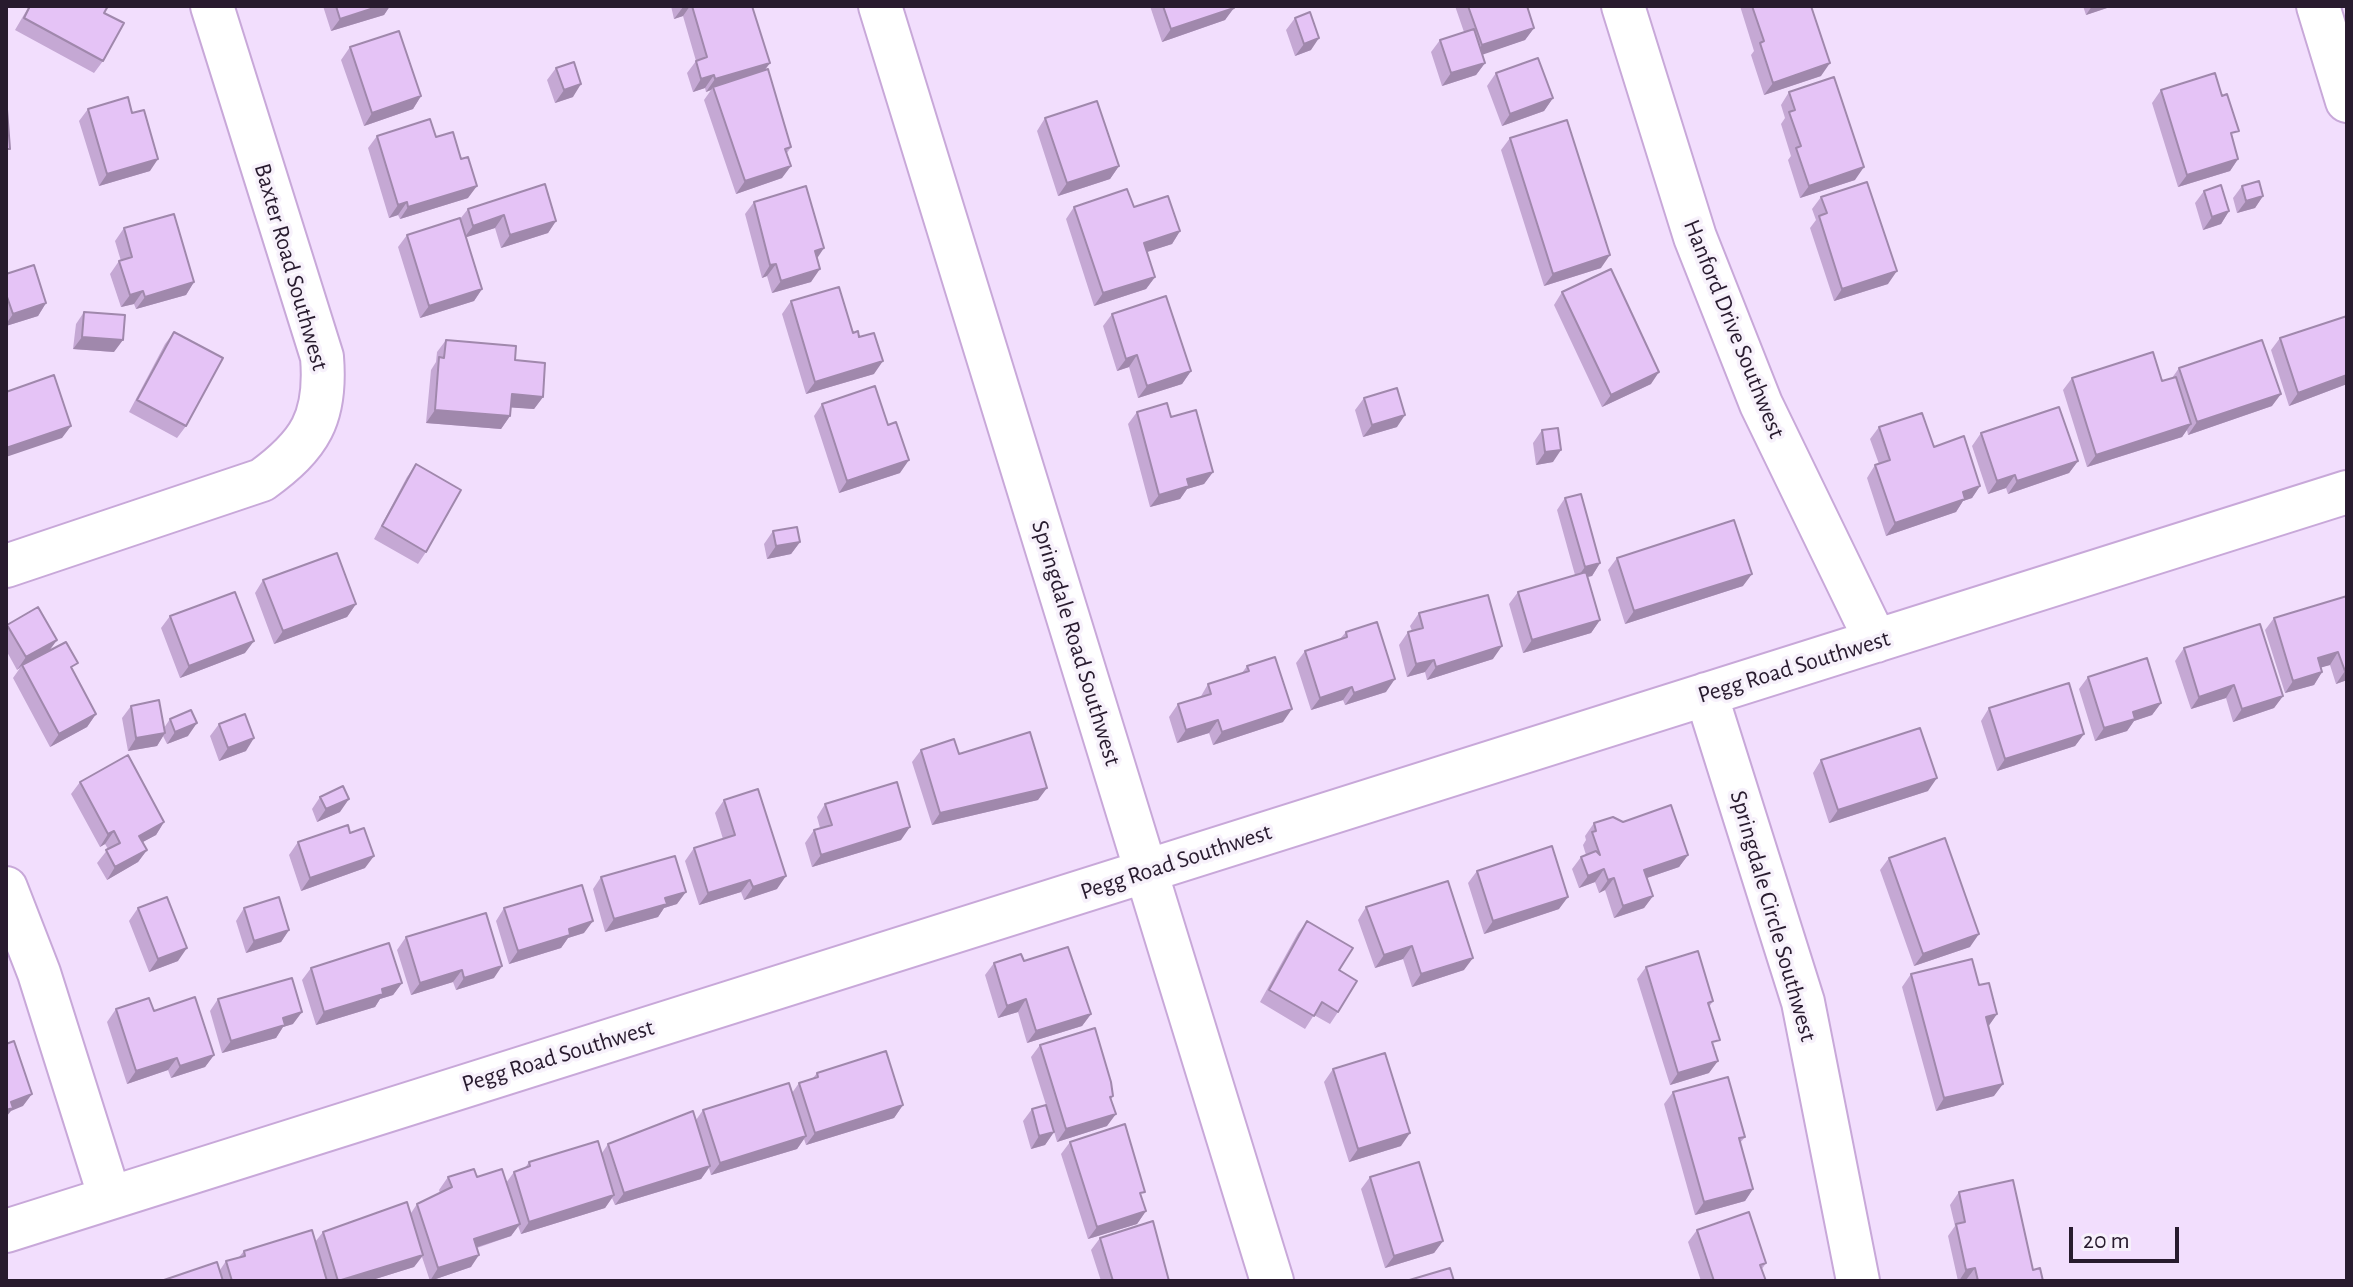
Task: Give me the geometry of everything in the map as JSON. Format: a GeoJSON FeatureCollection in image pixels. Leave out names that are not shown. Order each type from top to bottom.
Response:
{"type":"FeatureCollection","features":[{"type":"Feature","properties":{"kind":"street","name":"Baxter Road Southwest"},"geometry":{"type":"LineString","coordinates":[[6,566],[262,480],[295,456],[318,418],[324,387],[322,357],[212,6]]}},
{"type":"Feature","properties":{"kind":"street","name":"Springdale Road Southwest"},"geometry":{"type":"LineString","coordinates":[[880,6],[1272,1281]]}},
{"type":"Feature","properties":{"kind":"street","name":"Hanford Drive Southwest"},"geometry":{"type":"LineString","coordinates":[[1623,6],[1695,237],[1750,377],[1876,641]]}},
{"type":"Feature","properties":{"kind":"street"},"geometry":{"type":"LineString","coordinates":[[2318,6],[2347,101]]}},
{"type":"Feature","properties":{"kind":"street","name":"Pegg Road Southwest"},"geometry":{"type":"LineString","coordinates":[[6,1231],[2347,492]]}},
{"type":"Feature","properties":{"kind":"street","name":"Springdale Circle Southwest"},"geometry":{"type":"LineString","coordinates":[[1706,694],[1803,1002],[1858,1281]]}},
{"type":"Feature","properties":{"kind":"street"},"geometry":{"type":"LineString","coordinates":[[6,888],[39,973],[110,1198]]}},
{"type":"Feature","properties":{"kind":"building"},"geometry":{"type":"Polygon","coordinates":[[[30,6],[108,6],[104,13],[124,23],[103,61],[24,18],[30,6]]]}},
{"type":"Feature","properties":{"kind":"building"},"geometry":{"type":"Polygon","coordinates":[[[336,6],[380,6],[340,19],[336,6]]]}},
{"type":"Feature","properties":{"kind":"building"},"geometry":{"type":"Polygon","coordinates":[[[692,6],[752,6],[770,63],[715,79],[714,75],[701,79],[696,61],[707,57],[692,6]]]}},
{"type":"Feature","properties":{"kind":"building"},"geometry":{"type":"Polygon","coordinates":[[[1163,6],[1234,6],[1234,8],[1171,29],[1163,6]]]}},
{"type":"Feature","properties":{"kind":"building"},"geometry":{"type":"Polygon","coordinates":[[[1468,6],[1527,6],[1534,28],[1482,45],[1468,6]]]}},
{"type":"Feature","properties":{"kind":"building"},"geometry":{"type":"Polygon","coordinates":[[[1752,6],[1811,6],[1830,63],[1773,83],[1752,6]]]}},
{"type":"Feature","properties":{"kind":"building"},"geometry":{"type":"Polygon","coordinates":[[[1310,12],[1319,38],[1304,44],[1295,18],[1310,12]]]}},
{"type":"Feature","properties":{"kind":"building"},"geometry":{"type":"Polygon","coordinates":[[[1474,29],[1485,63],[1451,73],[1440,40],[1474,29]]]}},
{"type":"Feature","properties":{"kind":"building"},"geometry":{"type":"Polygon","coordinates":[[[399,31],[421,96],[372,113],[350,47],[399,31]]]}},
{"type":"Feature","properties":{"kind":"building"},"geometry":{"type":"Polygon","coordinates":[[[1538,58],[1553,98],[1510,114],[1496,73],[1538,58]]]}},
{"type":"Feature","properties":{"kind":"building"},"geometry":{"type":"Polygon","coordinates":[[[574,62],[581,84],[564,90],[556,68],[574,62]]]}},
{"type":"Feature","properties":{"kind":"building"},"geometry":{"type":"Polygon","coordinates":[[[768,69],[791,147],[785,149],[791,166],[745,181],[713,87],[768,69]]]}},
{"type":"Feature","properties":{"kind":"building"},"geometry":{"type":"Polygon","coordinates":[[[2215,73],[2222,96],[2227,94],[2239,131],[2231,133],[2238,159],[2187,175],[2161,90],[2215,73]]]}},
{"type":"Feature","properties":{"kind":"building"},"geometry":{"type":"Polygon","coordinates":[[[1834,77],[1864,167],[1809,186],[1796,148],[1801,146],[1789,112],[1795,110],[1789,92],[1834,77]]]}},
{"type":"Feature","properties":{"kind":"building"},"geometry":{"type":"Polygon","coordinates":[[[128,97],[132,113],[144,110],[158,159],[107,174],[88,109],[128,97]]]}},
{"type":"Feature","properties":{"kind":"building"},"geometry":{"type":"Polygon","coordinates":[[[1097,101],[1119,166],[1067,183],[1045,118],[1097,101]]]}},
{"type":"Feature","properties":{"kind":"building"},"geometry":{"type":"Polygon","coordinates":[[[7,109],[10,149],[6,149],[7,109]]]}},
{"type":"Feature","properties":{"kind":"building"},"geometry":{"type":"Polygon","coordinates":[[[430,119],[436,137],[453,132],[461,159],[468,157],[477,186],[408,207],[407,202],[398,205],[377,136],[430,119]]]}},
{"type":"Feature","properties":{"kind":"building"},"geometry":{"type":"Polygon","coordinates":[[[1567,120],[1610,255],[1553,274],[1510,138],[1567,120]]]}},
{"type":"Feature","properties":{"kind":"building"},"geometry":{"type":"Polygon","coordinates":[[[2259,181],[2263,196],[2246,201],[2242,186],[2259,181]]]}},
{"type":"Feature","properties":{"kind":"building"},"geometry":{"type":"Polygon","coordinates":[[[1867,182],[1897,271],[1842,289],[1819,216],[1827,213],[1821,197],[1867,182]]]}},
{"type":"Feature","properties":{"kind":"building"},"geometry":{"type":"Polygon","coordinates":[[[545,184],[556,221],[510,235],[504,215],[473,226],[468,209],[545,184]]]}},
{"type":"Feature","properties":{"kind":"building"},"geometry":{"type":"Polygon","coordinates":[[[2221,185],[2229,211],[2212,217],[2204,191],[2221,185]]]}},
{"type":"Feature","properties":{"kind":"building"},"geometry":{"type":"Polygon","coordinates":[[[806,186],[824,248],[815,251],[820,269],[781,281],[776,264],[770,265],[754,202],[806,186]]]}},
{"type":"Feature","properties":{"kind":"building"},"geometry":{"type":"Polygon","coordinates":[[[1127,189],[1134,207],[1168,196],[1180,231],[1144,243],[1155,277],[1103,293],[1074,207],[1127,189]]]}},
{"type":"Feature","properties":{"kind":"building"},"geometry":{"type":"Polygon","coordinates":[[[174,214],[194,282],[145,297],[143,291],[130,295],[119,261],[132,257],[124,228],[174,214]]]}},
{"type":"Feature","properties":{"kind":"building"},"geometry":{"type":"Polygon","coordinates":[[[460,218],[482,289],[429,306],[407,235],[460,218]]]}},
{"type":"Feature","properties":{"kind":"building"},"geometry":{"type":"Polygon","coordinates":[[[34,265],[46,303],[13,314],[6,294],[6,274],[34,265]]]}},
{"type":"Feature","properties":{"kind":"building"},"geometry":{"type":"Polygon","coordinates":[[[1611,269],[1659,372],[1611,395],[1562,292],[1611,269]]]}},
{"type":"Feature","properties":{"kind":"building"},"geometry":{"type":"Polygon","coordinates":[[[839,287],[853,333],[858,331],[859,337],[874,333],[883,361],[815,382],[791,301],[839,287]]]}},
{"type":"Feature","properties":{"kind":"building"},"geometry":{"type":"Polygon","coordinates":[[[1166,296],[1191,371],[1147,386],[1137,355],[1126,359],[1112,314],[1166,296]]]}},
{"type":"Feature","properties":{"kind":"building"},"geometry":{"type":"Polygon","coordinates":[[[84,312],[125,315],[123,340],[82,337],[84,312]]]}},
{"type":"Feature","properties":{"kind":"building"},"geometry":{"type":"Polygon","coordinates":[[[2347,316],[2347,375],[2298,393],[2280,338],[2347,316]]]}},
{"type":"Feature","properties":{"kind":"building"},"geometry":{"type":"Polygon","coordinates":[[[174,332],[223,358],[186,426],[137,400],[174,332]]]}},
{"type":"Feature","properties":{"kind":"building"},"geometry":{"type":"Polygon","coordinates":[[[446,340],[516,346],[515,360],[545,363],[543,397],[512,394],[510,416],[435,410],[439,357],[444,358],[446,340]]]}},
{"type":"Feature","properties":{"kind":"building"},"geometry":{"type":"Polygon","coordinates":[[[2262,340],[2281,394],[2197,422],[2179,368],[2262,340]]]}},
{"type":"Feature","properties":{"kind":"building"},"geometry":{"type":"Polygon","coordinates":[[[2153,352],[2162,381],[2176,377],[2191,424],[2096,455],[2072,378],[2153,352]]]}},
{"type":"Feature","properties":{"kind":"building"},"geometry":{"type":"Polygon","coordinates":[[[54,375],[71,426],[6,448],[6,392],[54,375]]]}},
{"type":"Feature","properties":{"kind":"building"},"geometry":{"type":"Polygon","coordinates":[[[875,386],[888,425],[896,422],[909,460],[847,481],[822,404],[875,386]]]}},
{"type":"Feature","properties":{"kind":"building"},"geometry":{"type":"Polygon","coordinates":[[[1397,388],[1405,415],[1372,425],[1364,398],[1397,388]]]}},
{"type":"Feature","properties":{"kind":"building"},"geometry":{"type":"Polygon","coordinates":[[[1167,403],[1171,417],[1196,410],[1213,472],[1187,479],[1189,486],[1159,495],[1137,412],[1167,403]]]}},
{"type":"Feature","properties":{"kind":"building"},"geometry":{"type":"Polygon","coordinates":[[[2059,407],[2078,461],[2017,481],[2015,475],[1997,481],[1981,433],[2059,407]]]}},
{"type":"Feature","properties":{"kind":"building"},"geometry":{"type":"Polygon","coordinates":[[[1922,413],[1934,447],[1964,436],[1980,486],[1963,492],[1965,499],[1895,523],[1875,465],[1890,460],[1879,427],[1922,413]]]}},
{"type":"Feature","properties":{"kind":"building"},"geometry":{"type":"Polygon","coordinates":[[[1558,428],[1561,450],[1545,452],[1542,430],[1558,428]]]}},
{"type":"Feature","properties":{"kind":"building"},"geometry":{"type":"Polygon","coordinates":[[[416,464],[461,490],[426,552],[382,526],[416,464]]]}},
{"type":"Feature","properties":{"kind":"building"},"geometry":{"type":"Polygon","coordinates":[[[1581,494],[1600,563],[1585,567],[1565,498],[1581,494]]]}},
{"type":"Feature","properties":{"kind":"building"},"geometry":{"type":"Polygon","coordinates":[[[1734,520],[1752,574],[1634,611],[1617,558],[1734,520]]]}},
{"type":"Feature","properties":{"kind":"building"},"geometry":{"type":"Polygon","coordinates":[[[797,527],[800,542],[776,546],[773,531],[797,527]]]}},
{"type":"Feature","properties":{"kind":"building"},"geometry":{"type":"Polygon","coordinates":[[[337,553],[356,604],[283,631],[263,580],[337,553]]]}},
{"type":"Feature","properties":{"kind":"building"},"geometry":{"type":"Polygon","coordinates":[[[1586,572],[1600,620],[1532,640],[1518,592],[1586,572]]]}},
{"type":"Feature","properties":{"kind":"building"},"geometry":{"type":"Polygon","coordinates":[[[235,592],[254,641],[189,666],[170,616],[235,592]]]}},
{"type":"Feature","properties":{"kind":"building"},"geometry":{"type":"Polygon","coordinates":[[[1488,595],[1502,646],[1436,667],[1434,660],[1416,664],[1408,632],[1423,628],[1419,613],[1488,595]]]}},
{"type":"Feature","properties":{"kind":"building"},"geometry":{"type":"Polygon","coordinates":[[[2347,596],[2347,671],[2338,652],[2318,658],[2322,672],[2293,681],[2274,618],[2347,596]]]}},
{"type":"Feature","properties":{"kind":"building"},"geometry":{"type":"Polygon","coordinates":[[[38,607],[57,640],[26,657],[7,625],[38,607]]]}},
{"type":"Feature","properties":{"kind":"building"},"geometry":{"type":"Polygon","coordinates":[[[1377,622],[1395,679],[1354,693],[1352,687],[1320,698],[1305,651],[1347,637],[1346,632],[1377,622]]]}},
{"type":"Feature","properties":{"kind":"building"},"geometry":{"type":"Polygon","coordinates":[[[2260,624],[2283,696],[2242,709],[2234,685],[2199,697],[2184,648],[2260,624]]]}},
{"type":"Feature","properties":{"kind":"building"},"geometry":{"type":"Polygon","coordinates":[[[66,642],[78,663],[71,667],[96,714],[59,734],[22,665],[66,642]]]}},
{"type":"Feature","properties":{"kind":"building"},"geometry":{"type":"Polygon","coordinates":[[[1275,657],[1292,709],[1222,732],[1218,720],[1186,730],[1178,704],[1211,694],[1208,684],[1249,671],[1247,666],[1275,657]]]}},
{"type":"Feature","properties":{"kind":"building"},"geometry":{"type":"Polygon","coordinates":[[[2147,658],[2161,703],[2133,712],[2135,719],[2104,728],[2088,677],[2147,658]]]}},
{"type":"Feature","properties":{"kind":"building"},"geometry":{"type":"Polygon","coordinates":[[[2069,683],[2084,734],[2005,759],[1989,708],[2069,683]]]}},
{"type":"Feature","properties":{"kind":"building"},"geometry":{"type":"Polygon","coordinates":[[[159,700],[165,733],[136,738],[131,706],[159,700]]]}},
{"type":"Feature","properties":{"kind":"building"},"geometry":{"type":"Polygon","coordinates":[[[191,710],[197,723],[175,732],[170,719],[191,710]]]}},
{"type":"Feature","properties":{"kind":"building"},"geometry":{"type":"Polygon","coordinates":[[[245,714],[254,738],[228,748],[219,724],[245,714]]]}},
{"type":"Feature","properties":{"kind":"building"},"geometry":{"type":"Polygon","coordinates":[[[1920,728],[1937,778],[1838,810],[1821,760],[1920,728]]]}},
{"type":"Feature","properties":{"kind":"building"},"geometry":{"type":"Polygon","coordinates":[[[1030,732],[1047,788],[940,813],[921,750],[954,739],[959,754],[1030,732]]]}},
{"type":"Feature","properties":{"kind":"building"},"geometry":{"type":"Polygon","coordinates":[[[128,755],[164,822],[139,836],[147,850],[115,867],[106,850],[120,843],[114,831],[108,834],[80,782],[128,755]]]}},
{"type":"Feature","properties":{"kind":"building"},"geometry":{"type":"Polygon","coordinates":[[[897,782],[910,827],[821,855],[814,830],[832,825],[825,804],[897,782]]]}},
{"type":"Feature","properties":{"kind":"building"},"geometry":{"type":"Polygon","coordinates":[[[343,786],[349,799],[326,809],[320,797],[343,786]]]}},
{"type":"Feature","properties":{"kind":"building"},"geometry":{"type":"Polygon","coordinates":[[[758,789],[786,876],[753,887],[750,880],[708,893],[694,848],[735,835],[724,800],[758,789]]]}},
{"type":"Feature","properties":{"kind":"building"},"geometry":{"type":"Polygon","coordinates":[[[1671,805],[1688,855],[1644,870],[1653,896],[1623,906],[1614,878],[1608,880],[1604,869],[1588,876],[1581,857],[1596,851],[1600,855],[1592,832],[1596,831],[1594,823],[1613,817],[1623,822],[1671,805]]]}},
{"type":"Feature","properties":{"kind":"building"},"geometry":{"type":"Polygon","coordinates":[[[348,825],[350,833],[364,828],[374,856],[310,878],[298,842],[348,825]]]}},
{"type":"Feature","properties":{"kind":"building"},"geometry":{"type":"Polygon","coordinates":[[[1945,838],[1979,934],[1923,954],[1889,858],[1945,838]]]}},
{"type":"Feature","properties":{"kind":"building"},"geometry":{"type":"Polygon","coordinates":[[[1552,846],[1568,897],[1493,921],[1477,871],[1552,846]]]}},
{"type":"Feature","properties":{"kind":"building"},"geometry":{"type":"Polygon","coordinates":[[[675,856],[686,892],[665,898],[667,904],[614,919],[601,877],[675,856]]]}},
{"type":"Feature","properties":{"kind":"building"},"geometry":{"type":"Polygon","coordinates":[[[1448,881],[1473,958],[1421,974],[1412,946],[1384,955],[1366,907],[1448,881]]]}},
{"type":"Feature","properties":{"kind":"building"},"geometry":{"type":"Polygon","coordinates":[[[582,885],[593,921],[569,929],[570,935],[518,951],[504,908],[582,885]]]}},
{"type":"Feature","properties":{"kind":"building"},"geometry":{"type":"Polygon","coordinates":[[[167,897],[187,948],[158,959],[138,908],[167,897]]]}},
{"type":"Feature","properties":{"kind":"building"},"geometry":{"type":"Polygon","coordinates":[[[279,897],[289,930],[254,941],[244,908],[279,897]]]}},
{"type":"Feature","properties":{"kind":"building"},"geometry":{"type":"Polygon","coordinates":[[[486,913],[502,966],[464,978],[462,970],[420,983],[406,937],[486,913]]]}},
{"type":"Feature","properties":{"kind":"building"},"geometry":{"type":"Polygon","coordinates":[[[1307,921],[1353,948],[1339,970],[1357,981],[1338,1012],[1322,1002],[1314,1016],[1269,990],[1307,921]]]}},
{"type":"Feature","properties":{"kind":"building"},"geometry":{"type":"Polygon","coordinates":[[[389,943],[402,983],[382,989],[383,994],[324,1012],[311,968],[389,943]]]}},
{"type":"Feature","properties":{"kind":"building"},"geometry":{"type":"Polygon","coordinates":[[[1068,947],[1091,1014],[1036,1031],[1026,999],[1007,1006],[994,963],[1021,954],[1024,961],[1068,947]]]}},
{"type":"Feature","properties":{"kind":"building"},"geometry":{"type":"Polygon","coordinates":[[[1698,951],[1713,1001],[1708,1003],[1720,1040],[1712,1042],[1718,1061],[1678,1073],[1646,967],[1698,951]]]}},
{"type":"Feature","properties":{"kind":"building"},"geometry":{"type":"Polygon","coordinates":[[[1972,959],[1979,985],[1989,983],[1997,1014],[1986,1017],[2003,1084],[1944,1098],[1911,974],[1972,959]]]}},
{"type":"Feature","properties":{"kind":"building"},"geometry":{"type":"Polygon","coordinates":[[[292,978],[302,1012],[283,1018],[285,1025],[231,1041],[218,999],[292,978]]]}},
{"type":"Feature","properties":{"kind":"building"},"geometry":{"type":"Polygon","coordinates":[[[195,997],[214,1055],[180,1066],[177,1058],[136,1071],[116,1009],[149,998],[154,1011],[195,997]]]}},
{"type":"Feature","properties":{"kind":"building"},"geometry":{"type":"Polygon","coordinates":[[[1095,1028],[1111,1082],[1113,1096],[1110,1097],[1116,1114],[1066,1129],[1040,1045],[1095,1028]]]}},
{"type":"Feature","properties":{"kind":"building"},"geometry":{"type":"Polygon","coordinates":[[[14,1041],[32,1094],[11,1102],[13,1108],[6,1110],[6,1044],[14,1041]]]}},
{"type":"Feature","properties":{"kind":"building"},"geometry":{"type":"Polygon","coordinates":[[[886,1051],[903,1105],[815,1133],[799,1083],[818,1077],[817,1073],[886,1051]]]}},
{"type":"Feature","properties":{"kind":"building"},"geometry":{"type":"Polygon","coordinates":[[[1385,1053],[1410,1133],[1358,1149],[1333,1069],[1385,1053]]]}},
{"type":"Feature","properties":{"kind":"building"},"geometry":{"type":"Polygon","coordinates":[[[1728,1077],[1745,1137],[1739,1138],[1753,1189],[1704,1202],[1673,1092],[1728,1077]]]}},
{"type":"Feature","properties":{"kind":"building"},"geometry":{"type":"Polygon","coordinates":[[[789,1083],[806,1136],[720,1163],[703,1110],[789,1083]]]}},
{"type":"Feature","properties":{"kind":"building"},"geometry":{"type":"Polygon","coordinates":[[[1046,1105],[1054,1132],[1039,1136],[1032,1109],[1046,1105]]]}},
{"type":"Feature","properties":{"kind":"building"},"geometry":{"type":"Polygon","coordinates":[[[693,1111],[710,1166],[624,1193],[608,1144],[693,1111]]]}},
{"type":"Feature","properties":{"kind":"building"},"geometry":{"type":"Polygon","coordinates":[[[1125,1124],[1145,1192],[1140,1193],[1146,1211],[1097,1227],[1070,1142],[1125,1124]]]}},
{"type":"Feature","properties":{"kind":"building"},"geometry":{"type":"Polygon","coordinates":[[[598,1141],[614,1195],[529,1222],[514,1172],[530,1166],[529,1162],[598,1141]]]}},
{"type":"Feature","properties":{"kind":"building"},"geometry":{"type":"Polygon","coordinates":[[[1419,1162],[1443,1241],[1394,1256],[1370,1177],[1419,1162]]]}},
{"type":"Feature","properties":{"kind":"building"},"geometry":{"type":"Polygon","coordinates":[[[474,1169],[477,1177],[502,1169],[520,1224],[474,1239],[479,1255],[438,1268],[417,1204],[452,1187],[448,1177],[474,1169]]]}},
{"type":"Feature","properties":{"kind":"building"},"geometry":{"type":"Polygon","coordinates":[[[2013,1180],[2033,1270],[2040,1268],[2043,1281],[1978,1281],[1975,1268],[1966,1270],[1956,1224],[1965,1222],[1959,1192],[2013,1180]]]}},
{"type":"Feature","properties":{"kind":"building"},"geometry":{"type":"Polygon","coordinates":[[[407,1202],[423,1255],[338,1281],[323,1232],[407,1202]]]}},
{"type":"Feature","properties":{"kind":"building"},"geometry":{"type":"Polygon","coordinates":[[[1749,1212],[1766,1263],[1760,1265],[1766,1281],[1714,1281],[1697,1230],[1749,1212]]]}},
{"type":"Feature","properties":{"kind":"building"},"geometry":{"type":"Polygon","coordinates":[[[1153,1221],[1169,1281],[1113,1281],[1100,1238],[1153,1221]]]}},
{"type":"Feature","properties":{"kind":"building"},"geometry":{"type":"Polygon","coordinates":[[[312,1230],[327,1281],[232,1281],[226,1261],[245,1256],[244,1251],[312,1230]]]}},
{"type":"Feature","properties":{"kind":"building"},"geometry":{"type":"Polygon","coordinates":[[[217,1262],[223,1281],[161,1281],[217,1262]]]}},
{"type":"Feature","properties":{"kind":"building"},"geometry":{"type":"Polygon","coordinates":[[[1450,1268],[1454,1281],[1406,1281],[1450,1268]]]}}]}
